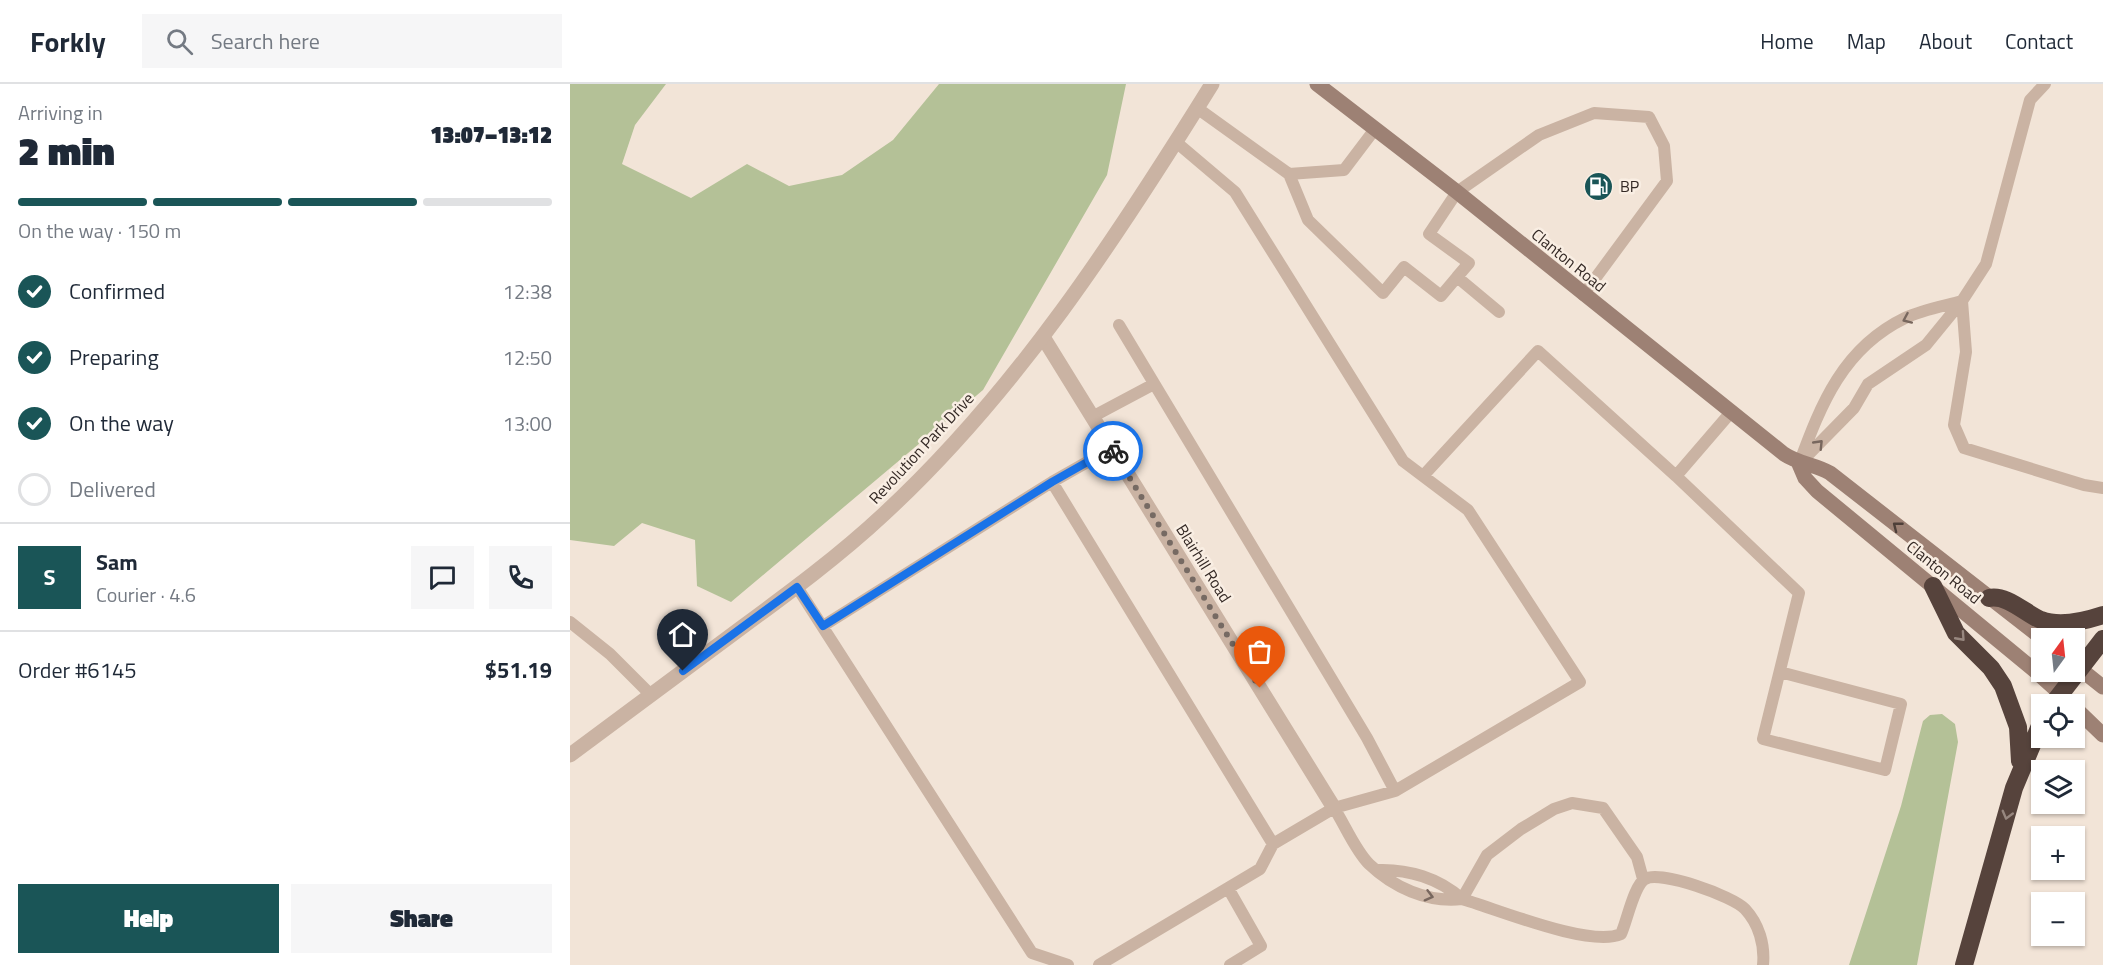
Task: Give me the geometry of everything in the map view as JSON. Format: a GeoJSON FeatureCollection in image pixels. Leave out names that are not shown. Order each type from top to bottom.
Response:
{"type":"FeatureCollection","features":[{"type":"Feature","properties":{"kind":"highway"},"geometry":{"type":"LineString","coordinates":[[1933,586],[1956,633],[1991,668],[2003,686],[2018,727],[2019,775]]}},
{"type":"Feature","properties":{"kind":"highway"},"geometry":{"type":"LineString","coordinates":[[1989,598],[2006,601],[2045,621],[2076,621],[2103,615]]}},
{"type":"Feature","properties":{"kind":"highway"},"geometry":{"type":"LineString","coordinates":[[2085,657],[2103,639]]}},
{"type":"Feature","properties":{"kind":"highway"},"geometry":{"type":"LineString","coordinates":[[1965,965],[2019,775],[2031,747]]}},
{"type":"Feature","properties":{"kind":"main road","name":"Clanton Road"},"geometry":{"type":"LineString","coordinates":[[1317,84],[1457,192],[1583,296],[1799,464],[1805,478],[1817,491],[1933,586],[2055,694]]}},
{"type":"Feature","properties":{"kind":"main road","name":"Clanton Road"},"geometry":{"type":"LineString","coordinates":[[1799,464],[1816,466],[1830,473],[2031,630]]}},
{"type":"Feature","properties":{"kind":"main road"},"geometry":{"type":"LineString","coordinates":[[2085,672],[2103,687]]}},
{"type":"Feature","properties":{"kind":"main road","name":"Clanton Road"},"geometry":{"type":"LineString","coordinates":[[2085,720],[2103,735]]}},
{"type":"Feature","properties":{"kind":"street","name":"Revolution Park Drive"},"geometry":{"type":"LineString","coordinates":[[570,755],[797,587],[867,530],[913,486],[978,415],[1043,337],[1103,256],[1212,84]]}},
{"type":"Feature","properties":{"kind":"street","name":"Blairhill Road"},"geometry":{"type":"LineString","coordinates":[[1043,337],[1334,808]]}},
{"type":"Feature","properties":{"kind":"lane"},"geometry":{"type":"LineString","coordinates":[[1799,464],[1854,408],[1868,384],[1926,345],[1962,301],[1986,264],[2030,100],[2045,84]]}},
{"type":"Feature","properties":{"kind":"lane"},"geometry":{"type":"LineString","coordinates":[[1197,108],[1289,174],[1308,220],[1383,293],[1404,267],[1441,296],[1469,264],[1429,234],[1457,192],[1539,135],[1594,113],[1649,117],[1664,146],[1667,181],[1583,296]]}},
{"type":"Feature","properties":{"kind":"lane"},"geometry":{"type":"LineString","coordinates":[[1289,174],[1344,170],[1375,129]]}},
{"type":"Feature","properties":{"kind":"lane"},"geometry":{"type":"LineString","coordinates":[[1099,965],[1260,868],[1273,844],[1334,808],[1395,791],[1580,682],[1468,510],[1403,461],[1235,192],[1176,142]]}},
{"type":"Feature","properties":{"kind":"lane"},"geometry":{"type":"LineString","coordinates":[[1457,277],[1499,312]]}},
{"type":"Feature","properties":{"kind":"lane"},"geometry":{"type":"LineString","coordinates":[[1799,464],[1820,408],[1847,362],[1905,318],[1962,301]]}},
{"type":"Feature","properties":{"kind":"lane"},"geometry":{"type":"LineString","coordinates":[[1962,301],[1966,352],[1954,425],[1964,448],[2103,488]]}},
{"type":"Feature","properties":{"kind":"lane"},"geometry":{"type":"LineString","coordinates":[[1119,325],[1367,738],[1395,791]]}},
{"type":"Feature","properties":{"kind":"lane"},"geometry":{"type":"LineString","coordinates":[[1423,476],[1538,351],[1676,476],[1799,593],[1763,739],[1885,770],[1901,704],[1780,672]]}},
{"type":"Feature","properties":{"kind":"lane"},"geometry":{"type":"LineString","coordinates":[[1092,417],[1154,384]]}},
{"type":"Feature","properties":{"kind":"lane"},"geometry":{"type":"LineString","coordinates":[[1676,476],[1731,411]]}},
{"type":"Feature","properties":{"kind":"lane"},"geometry":{"type":"LineString","coordinates":[[823,626],[1052,482],[1112,448]]}},
{"type":"Feature","properties":{"kind":"lane"},"geometry":{"type":"LineString","coordinates":[[1052,482],[1273,844]]}},
{"type":"Feature","properties":{"kind":"lane"},"geometry":{"type":"LineString","coordinates":[[797,587],[1032,953],[1068,965]]}},
{"type":"Feature","properties":{"kind":"lane"},"geometry":{"type":"LineString","coordinates":[[570,622],[610,654],[651,695]]}},
{"type":"Feature","properties":{"kind":"lane"},"geometry":{"type":"LineString","coordinates":[[1462,899],[1487,855],[1529,824],[1554,809],[1572,803],[1603,808],[1637,856],[1643,879]]}},
{"type":"Feature","properties":{"kind":"lane"},"geometry":{"type":"LineString","coordinates":[[1334,808],[1368,863],[1394,884],[1447,901],[1462,899]]}},
{"type":"Feature","properties":{"kind":"lane"},"geometry":{"type":"LineString","coordinates":[[1378,870],[1397,870],[1418,875],[1441,883],[1462,899],[1583,936],[1612,938],[1621,934],[1637,887],[1643,879],[1654,876],[1666,877],[1731,899],[1743,907],[1753,919],[1760,936],[1763,965]]}},
{"type":"Feature","properties":{"kind":"lane"},"geometry":{"type":"LineString","coordinates":[[1228,888],[1261,946],[1230,965]]}},
{"type":"Feature","properties":{"kind":"green space"},"geometry":{"type":"Polygon","coordinates":[[[570,84],[666,84],[635,125],[622,164],[691,198],[747,164],[789,186],[842,175],[893,140],[939,84],[1126,84],[1107,175],[983,390],[731,602],[697,586],[695,540],[642,523],[614,546],[570,540],[570,84]]]}},
{"type":"Feature","properties":{"kind":"green space"},"geometry":{"type":"Polygon","coordinates":[[[1942,714],[1955,724],[1958,742],[1917,965],[1849,965],[1901,806],[1923,721],[1930,715],[1942,714]]]}},
{"type":"Feature","properties":{"kind":"way so far"},"geometry":{"type":"LineString","coordinates":[[1113,451],[1260,688]]}},
{"type":"Feature","properties":{"kind":"place","name":"BP"},"geometry":{"type":"Point","coordinates":[1599,186]}},
{"type":"Feature","properties":{"kind":"route"},"geometry":{"type":"LineString","coordinates":[[683,671],[797,587],[823,626],[1052,482],[1112,448],[1113,451]]}}]}
